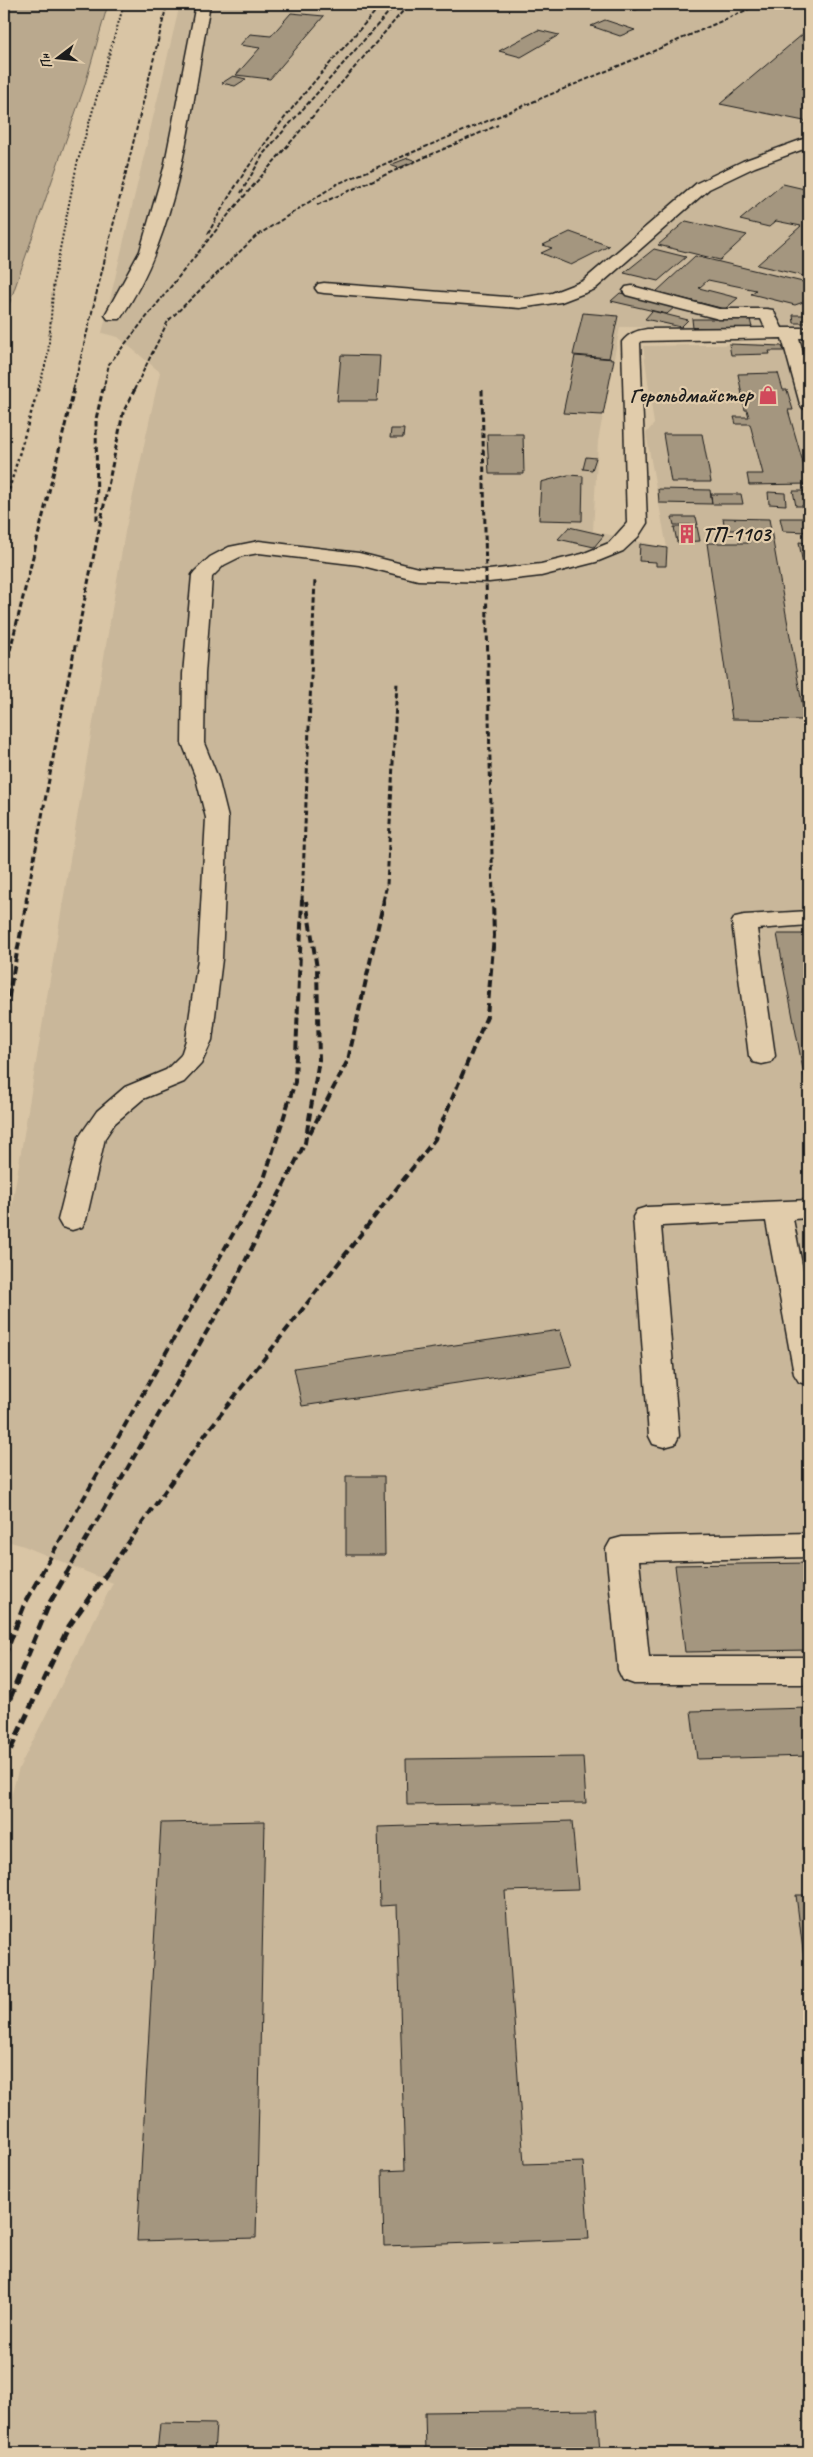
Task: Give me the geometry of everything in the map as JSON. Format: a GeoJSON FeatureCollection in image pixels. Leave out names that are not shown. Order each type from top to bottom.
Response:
{"type":"FeatureCollection","features":[{"type":"Feature","properties":{"kind":"lane"},"geometry":{"type":"LineString","coordinates":[[114,315],[148,251],[172,168],[203,4]]}},
{"type":"Feature","properties":{"kind":"lane"},"geometry":{"type":"LineString","coordinates":[[324,288],[520,303],[555,298],[589,285],[703,186],[749,164],[809,142]]}},
{"type":"Feature","properties":{"kind":"lane"},"geometry":{"type":"LineString","coordinates":[[632,291],[720,314],[766,314],[792,333],[809,404]]}},
{"type":"Feature","properties":{"kind":"lane"},"geometry":{"type":"LineString","coordinates":[[72,1220],[92,1137],[106,1117],[134,1093],[175,1076],[192,1058],[198,1040],[210,959],[217,818],[207,778],[198,760],[194,743],[194,674],[202,575],[217,562],[236,551],[259,547],[359,559],[418,574],[489,576],[541,570],[589,558],[616,547],[631,533],[637,523],[631,342],[636,337],[647,334],[792,333]]}},
{"type":"Feature","properties":{"kind":"lane"},"geometry":{"type":"LineString","coordinates":[[762,1056],[744,922],[809,918]]}},
{"type":"Feature","properties":{"kind":"lane"},"geometry":{"type":"LineString","coordinates":[[664,1436],[647,1217],[809,1209]]}},
{"type":"Feature","properties":{"kind":"lane"},"geometry":{"type":"LineString","coordinates":[[778,1210],[809,1374]]}},
{"type":"Feature","properties":{"kind":"lane"},"geometry":{"type":"LineString","coordinates":[[809,1545],[622,1549],[634,1670],[809,1671]]}},
{"type":"Feature","properties":{"kind":"path"},"geometry":{"type":"LineString","coordinates":[[4,507],[48,355],[54,279],[77,164],[124,4]]}},
{"type":"Feature","properties":{"kind":"shaded area"},"geometry":{"type":"Polygon","coordinates":[[[4,4],[108,4],[84,88],[4,319],[4,4]]]}},
{"type":"Feature","properties":{"kind":"shaded area"},"geometry":{"type":"Polygon","coordinates":[[[180,4],[809,4],[809,328],[620,327],[598,441],[593,531],[667,548],[646,433],[654,424],[643,346],[767,344],[768,346],[802,346],[809,341],[809,2453],[4,2453],[4,1821],[19,1768],[113,1583],[24,1546],[4,1540],[4,1253],[125,532],[160,372],[118,337],[102,333],[180,4]],[[560,1330],[294,1368],[302,1405],[571,1366],[560,1330]]]}},
{"type":"Feature","properties":{"kind":"building"},"geometry":{"type":"Polygon","coordinates":[[[615,4],[650,4],[636,10],[615,4]]]}},
{"type":"Feature","properties":{"kind":"building"},"geometry":{"type":"Polygon","coordinates":[[[291,13],[324,16],[270,79],[236,75],[260,48],[240,45],[250,34],[271,36],[291,13]]]}},
{"type":"Feature","properties":{"kind":"building"},"geometry":{"type":"Polygon","coordinates":[[[605,20],[635,30],[620,36],[591,26],[605,20]]]}},
{"type":"Feature","properties":{"kind":"building"},"geometry":{"type":"Polygon","coordinates":[[[809,29],[809,122],[720,104],[809,29]]]}},
{"type":"Feature","properties":{"kind":"building"},"geometry":{"type":"Polygon","coordinates":[[[538,30],[559,35],[521,57],[499,51],[538,30]]]}},
{"type":"Feature","properties":{"kind":"building"},"geometry":{"type":"Polygon","coordinates":[[[233,76],[246,79],[235,86],[222,83],[233,76]]]}},
{"type":"Feature","properties":{"kind":"building"},"geometry":{"type":"Polygon","coordinates":[[[408,158],[416,161],[398,168],[390,165],[408,158]]]}},
{"type":"Feature","properties":{"kind":"building"},"geometry":{"type":"Polygon","coordinates":[[[783,184],[809,190],[804,195],[809,196],[808,277],[757,265],[801,226],[776,221],[769,227],[740,220],[783,184]]]}},
{"type":"Feature","properties":{"kind":"building"},"geometry":{"type":"Polygon","coordinates":[[[686,221],[747,235],[720,260],[658,245],[686,221]]]}},
{"type":"Feature","properties":{"kind":"building"},"geometry":{"type":"Polygon","coordinates":[[[570,232],[609,246],[571,265],[541,253],[552,248],[543,245],[570,232]]]}},
{"type":"Feature","properties":{"kind":"building"},"geometry":{"type":"Polygon","coordinates":[[[654,249],[686,257],[658,281],[624,273],[654,249]]]}},
{"type":"Feature","properties":{"kind":"building"},"geometry":{"type":"Polygon","coordinates":[[[695,256],[807,283],[804,286],[809,288],[809,300],[795,305],[751,294],[756,290],[708,280],[699,288],[738,298],[725,309],[656,292],[695,256]]]}},
{"type":"Feature","properties":{"kind":"building"},"geometry":{"type":"Polygon","coordinates":[[[620,293],[676,306],[667,314],[611,301],[620,293]]]}},
{"type":"Feature","properties":{"kind":"building"},"geometry":{"type":"Polygon","coordinates":[[[652,311],[688,320],[681,327],[645,319],[652,311]]]}},
{"type":"Feature","properties":{"kind":"building"},"geometry":{"type":"Polygon","coordinates":[[[583,313],[618,316],[609,358],[573,355],[583,313]]]}},
{"type":"Feature","properties":{"kind":"building"},"geometry":{"type":"Polygon","coordinates":[[[793,315],[809,315],[809,323],[794,323],[793,315]]]}},
{"type":"Feature","properties":{"kind":"building"},"geometry":{"type":"Polygon","coordinates":[[[692,319],[750,319],[752,328],[693,328],[692,319]]]}},
{"type":"Feature","properties":{"kind":"building"},"geometry":{"type":"Polygon","coordinates":[[[729,344],[782,346],[784,351],[769,351],[770,354],[731,355],[729,344]]]}},
{"type":"Feature","properties":{"kind":"building"},"geometry":{"type":"Polygon","coordinates":[[[341,355],[380,356],[377,401],[337,401],[341,355]]]}},
{"type":"Feature","properties":{"kind":"building"},"geometry":{"type":"Polygon","coordinates":[[[575,356],[614,359],[603,415],[563,413],[575,356]]]}},
{"type":"Feature","properties":{"kind":"building"},"geometry":{"type":"Polygon","coordinates":[[[778,373],[783,390],[787,390],[793,410],[788,410],[806,473],[809,473],[809,484],[749,485],[747,474],[763,474],[750,424],[736,424],[734,417],[749,417],[747,410],[745,410],[738,374],[778,373]]]}},
{"type":"Feature","properties":{"kind":"building"},"geometry":{"type":"Polygon","coordinates":[[[391,429],[404,429],[403,438],[390,438],[391,429]]]}},
{"type":"Feature","properties":{"kind":"building"},"geometry":{"type":"Polygon","coordinates":[[[487,434],[523,434],[524,474],[489,474],[487,434]]]}},
{"type":"Feature","properties":{"kind":"building"},"geometry":{"type":"Polygon","coordinates":[[[663,434],[702,434],[711,482],[671,482],[663,434]]]}},
{"type":"Feature","properties":{"kind":"building"},"geometry":{"type":"Polygon","coordinates":[[[586,457],[596,458],[592,470],[583,469],[586,457]]]}},
{"type":"Feature","properties":{"kind":"building"},"geometry":{"type":"Polygon","coordinates":[[[568,475],[583,476],[582,521],[539,520],[541,482],[568,475]]]}},
{"type":"Feature","properties":{"kind":"building"},"geometry":{"type":"Polygon","coordinates":[[[658,489],[710,490],[712,504],[659,503],[658,489]]]}},
{"type":"Feature","properties":{"kind":"building"},"geometry":{"type":"Polygon","coordinates":[[[793,491],[809,491],[809,506],[796,506],[793,491]]]}},
{"type":"Feature","properties":{"kind":"building"},"geometry":{"type":"Polygon","coordinates":[[[768,492],[785,493],[786,505],[769,504],[768,492]]]}},
{"type":"Feature","properties":{"kind":"building"},"geometry":{"type":"Polygon","coordinates":[[[711,494],[741,494],[743,504],[712,504],[711,494]]]}},
{"type":"Feature","properties":{"kind":"building"},"geometry":{"type":"Polygon","coordinates":[[[672,517],[696,517],[698,525],[674,525],[672,517]]]}},
{"type":"Feature","properties":{"kind":"building"},"geometry":{"type":"Polygon","coordinates":[[[723,518],[769,519],[805,720],[732,719],[707,543],[749,543],[747,530],[725,530],[723,518]]]}},
{"type":"Feature","properties":{"kind":"building"},"geometry":{"type":"Polygon","coordinates":[[[780,518],[809,518],[809,532],[783,531],[780,518]]]}},
{"type":"Feature","properties":{"kind":"building"},"geometry":{"type":"Polygon","coordinates":[[[569,527],[604,535],[594,547],[558,539],[569,527]]]}},
{"type":"Feature","properties":{"kind":"building","name":"ТП-1103"},"geometry":{"type":"Polygon","coordinates":[[[674,527],[697,527],[700,541],[677,542],[674,527]]]}},
{"type":"Feature","properties":{"kind":"building"},"geometry":{"type":"Polygon","coordinates":[[[799,542],[809,543],[809,600],[799,542]]]}},
{"type":"Feature","properties":{"kind":"building"},"geometry":{"type":"Polygon","coordinates":[[[640,544],[667,548],[666,566],[656,566],[656,562],[639,561],[640,544]]]}},
{"type":"Feature","properties":{"kind":"building"},"geometry":{"type":"Polygon","coordinates":[[[777,934],[809,934],[809,1101],[777,934]]]}},
{"type":"Feature","properties":{"kind":"building"},"geometry":{"type":"Polygon","coordinates":[[[560,1330],[572,1366],[302,1406],[294,1368],[560,1330]]]}},
{"type":"Feature","properties":{"kind":"building"},"geometry":{"type":"Polygon","coordinates":[[[346,1476],[384,1476],[385,1555],[346,1555],[346,1476]]]}},
{"type":"Feature","properties":{"kind":"building"},"geometry":{"type":"Polygon","coordinates":[[[809,1563],[809,1650],[685,1652],[675,1565],[809,1563]]]}},
{"type":"Feature","properties":{"kind":"building"},"geometry":{"type":"Polygon","coordinates":[[[809,1708],[809,1756],[697,1759],[691,1711],[809,1708]]]}},
{"type":"Feature","properties":{"kind":"building"},"geometry":{"type":"Polygon","coordinates":[[[583,1757],[586,1803],[407,1805],[406,1759],[583,1757]]]}},
{"type":"Feature","properties":{"kind":"building"},"geometry":{"type":"Polygon","coordinates":[[[265,1821],[256,2238],[137,2241],[161,1823],[265,1821]]]}},
{"type":"Feature","properties":{"kind":"building"},"geometry":{"type":"Polygon","coordinates":[[[572,1821],[578,1889],[505,1891],[524,2164],[583,2162],[589,2239],[384,2246],[382,2171],[405,2170],[397,1905],[380,1906],[378,1827],[572,1821]]]}},
{"type":"Feature","properties":{"kind":"building"},"geometry":{"type":"Polygon","coordinates":[[[796,1895],[809,1895],[809,1999],[796,1895]]]}},
{"type":"Feature","properties":{"kind":"building"},"geometry":{"type":"Polygon","coordinates":[[[597,2410],[600,2453],[426,2453],[425,2412],[597,2410]]]}},
{"type":"Feature","properties":{"kind":"building"},"geometry":{"type":"Polygon","coordinates":[[[160,2423],[216,2424],[214,2453],[157,2453],[160,2423]]]}},
{"type":"Feature","properties":{"kind":"railway"},"geometry":{"type":"LineString","coordinates":[[73,390],[167,4]]}},
{"type":"Feature","properties":{"kind":"railway"},"geometry":{"type":"LineString","coordinates":[[208,234],[226,202],[266,142],[311,86],[382,4]]}},
{"type":"Feature","properties":{"kind":"railway"},"geometry":{"type":"LineString","coordinates":[[241,193],[264,153],[396,4]]}},
{"type":"Feature","properties":{"kind":"railway"},"geometry":{"type":"LineString","coordinates":[[103,390],[109,364],[229,214],[409,4]]}},
{"type":"Feature","properties":{"kind":"railway"},"geometry":{"type":"LineString","coordinates":[[134,390],[168,321],[255,237],[337,184],[647,54],[760,4]]}},
{"type":"Feature","properties":{"kind":"railway"},"geometry":{"type":"LineString","coordinates":[[317,205],[498,125]]}},
{"type":"Feature","properties":{"kind":"railway"},"geometry":{"type":"LineString","coordinates":[[4,675],[74,389]]}},
{"type":"Feature","properties":{"kind":"railway"},"geometry":{"type":"LineString","coordinates":[[97,520],[96,419],[103,389]]}},
{"type":"Feature","properties":{"kind":"railway"},"geometry":{"type":"LineString","coordinates":[[26,901],[65,695],[123,413],[135,389]]}},
{"type":"Feature","properties":{"kind":"railway"},"geometry":{"type":"LineString","coordinates":[[482,390],[493,901]]}},
{"type":"Feature","properties":{"kind":"railway"},"geometry":{"type":"LineString","coordinates":[[302,901],[315,579]]}},
{"type":"Feature","properties":{"kind":"railway"},"geometry":{"type":"LineString","coordinates":[[383,901],[387,885],[397,682]]}},
{"type":"Feature","properties":{"kind":"railway"},"geometry":{"type":"LineString","coordinates":[[4,1021],[27,900]]}},
{"type":"Feature","properties":{"kind":"railway"},"geometry":{"type":"LineString","coordinates":[[41,1574],[264,1179],[295,1082],[302,900]]}},
{"type":"Feature","properties":{"kind":"railway"},"geometry":{"type":"LineString","coordinates":[[310,1133],[348,1060],[384,900]]}},
{"type":"Feature","properties":{"kind":"railway"},"geometry":{"type":"LineString","coordinates":[[106,1574],[207,1432],[435,1139],[487,1016],[494,936],[493,900]]}},
{"type":"Feature","properties":{"kind":"railway"},"geometry":{"type":"LineString","coordinates":[[66,1574],[228,1295],[305,1143],[319,1060],[317,968],[306,901]]}},
{"type":"Feature","properties":{"kind":"railway"},"geometry":{"type":"LineString","coordinates":[[4,1657],[25,1603],[42,1573]]}},
{"type":"Feature","properties":{"kind":"railway"},"geometry":{"type":"LineString","coordinates":[[4,1713],[49,1604],[67,1573]]}},
{"type":"Feature","properties":{"kind":"railway"},"geometry":{"type":"LineString","coordinates":[[4,1763],[69,1626],[107,1573]]}},
{"type":"Feature","properties":{"kind":"place","name":"Герольдмайстер"},"geometry":{"type":"Point","coordinates":[768,395]}},
{"type":"Feature","properties":{"kind":"place","name":"ТП-1103"},"geometry":{"type":"Point","coordinates":[687,534]}}]}
